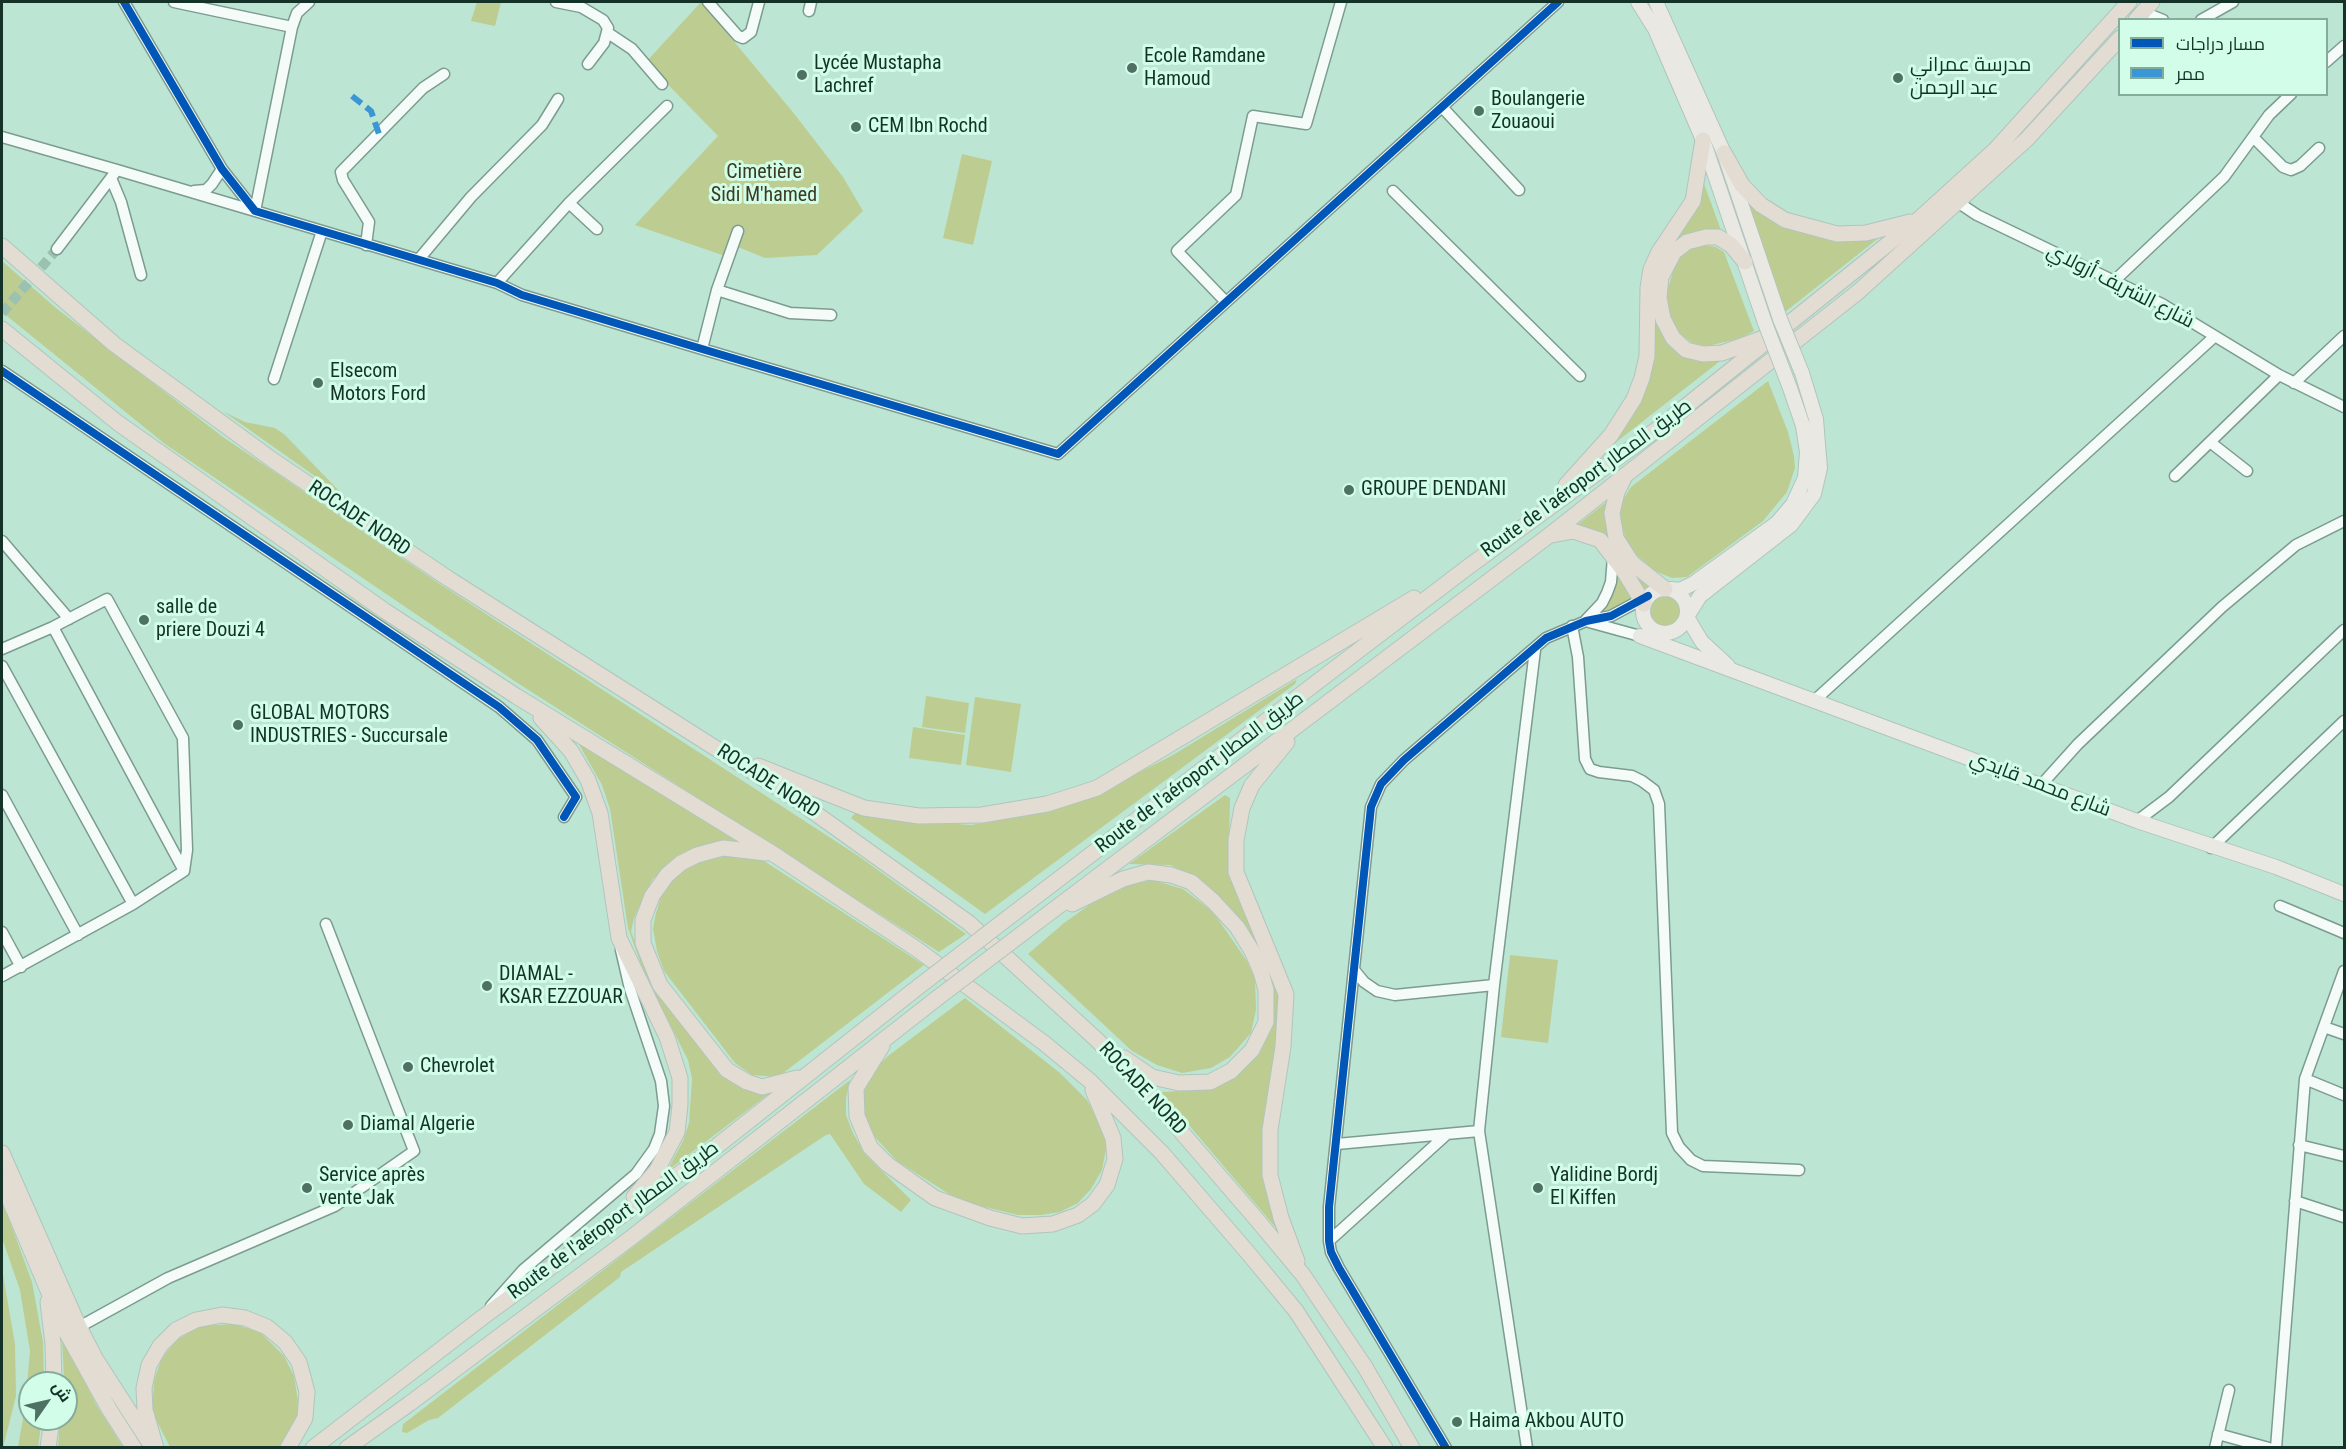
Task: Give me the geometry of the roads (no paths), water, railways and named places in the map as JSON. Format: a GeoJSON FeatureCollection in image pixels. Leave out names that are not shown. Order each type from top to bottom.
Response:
{"type":"FeatureCollection","features":[{"type":"Feature","properties":{"kind":"highway","name":"Route de l'aéroport طريق المطار"},"geometry":{"type":"LineString","coordinates":[[313,1448],[483,1317],[717,1146],[913,991],[1468,567],[1660,427],[1780,326],[1919,219],[1996,149],[2129,2]]}},
{"type":"Feature","properties":{"kind":"highway","name":"Route de l'aéroport طريق المطار"},"geometry":{"type":"LineString","coordinates":[[347,1448],[632,1237],[936,999],[1547,537],[1858,292],[2027,139],[2118,40]]}},
{"type":"Feature","properties":{"kind":"highway"},"geometry":{"type":"LineString","coordinates":[[1541,512],[1611,435],[1634,399],[1647,356],[1648,288],[1651,268],[1693,201],[1702,140]]}},
{"type":"Feature","properties":{"kind":"highway"},"geometry":{"type":"LineString","coordinates":[[1724,153],[1742,185],[1761,205],[1785,220],[1838,234],[1866,233],[1919,219]]}},
{"type":"Feature","properties":{"kind":"highway"},"geometry":{"type":"LineString","coordinates":[[1745,262],[1731,245],[1718,237],[1706,237],[1687,242],[1674,252],[1662,277],[1659,298],[1663,319],[1673,338],[1686,350],[1703,354],[1722,353],[1780,326]]}},
{"type":"Feature","properties":{"kind":"highway","name":"ROCADE NORD"},"geometry":{"type":"LineString","coordinates":[[2,246],[114,344],[274,461],[449,579],[717,749],[875,853],[969,923],[1097,1040],[1209,1162],[1303,1275],[1365,1367],[1412,1448]]}},
{"type":"Feature","properties":{"kind":"highway","name":"ROCADE NORD"},"geometry":{"type":"LineString","coordinates":[[2,329],[118,423],[205,487],[385,611],[516,696],[775,855],[1003,1010],[1090,1081],[1169,1160],[1296,1311],[1385,1448]]}},
{"type":"Feature","properties":{"kind":"highway"},"geometry":{"type":"LineString","coordinates":[[1624,477],[1617,492],[1612,513],[1616,538],[1632,563],[1668,589]]}},
{"type":"Feature","properties":{"kind":"highway"},"geometry":{"type":"LineString","coordinates":[[1547,537],[1573,531],[1600,540],[1645,600]]}},
{"type":"Feature","properties":{"kind":"highway"},"geometry":{"type":"LineString","coordinates":[[717,749],[824,794],[864,808],[919,816],[982,815],[1047,804],[1107,782],[1468,567]]}},
{"type":"Feature","properties":{"kind":"highway"},"geometry":{"type":"LineString","coordinates":[[516,696],[558,735],[571,751],[588,780],[600,813],[619,938],[676,1060],[681,1092],[680,1118],[671,1146],[648,1183],[588,1239]]}},
{"type":"Feature","properties":{"kind":"highway"},"geometry":{"type":"LineString","coordinates":[[1303,1275],[1281,1218],[1270,1175],[1270,1130],[1283,1047],[1286,994],[1236,872],[1236,840],[1242,808],[1252,786],[1308,718]]}},
{"type":"Feature","properties":{"kind":"highway"},"geometry":{"type":"LineString","coordinates":[[775,855],[723,848],[697,855],[681,863],[667,875],[652,896],[643,920],[643,943],[660,985],[727,1070],[747,1082],[762,1087],[788,1082],[814,1070]]}},
{"type":"Feature","properties":{"kind":"highway"},"geometry":{"type":"LineString","coordinates":[[1040,920],[1124,879],[1148,872],[1172,875],[1191,882],[1213,901],[1236,927],[1252,951],[1266,990],[1266,1022],[1252,1050],[1231,1071],[1210,1082],[1179,1083],[1152,1077],[1097,1040]]}},
{"type":"Feature","properties":{"kind":"highway"},"geometry":{"type":"LineString","coordinates":[[888,1036],[856,1088],[857,1116],[870,1147],[887,1164],[935,1198],[990,1218],[1022,1226],[1053,1224],[1078,1215],[1093,1204],[1107,1185],[1115,1160],[1113,1138],[1090,1081]]}},
{"type":"Feature","properties":{"kind":"highway"},"geometry":{"type":"LineString","coordinates":[[2,1153],[95,1358],[154,1448]]}},
{"type":"Feature","properties":{"kind":"highway"},"geometry":{"type":"LineString","coordinates":[[2,1182],[45,1285],[86,1368],[134,1448]]}},
{"type":"Feature","properties":{"kind":"highway"},"geometry":{"type":"LineString","coordinates":[[45,1285],[53,1344],[54,1371]]}},
{"type":"Feature","properties":{"kind":"highway"},"geometry":{"type":"LineString","coordinates":[[154,1448],[145,1410],[144,1388],[149,1365],[160,1346],[176,1330],[196,1320],[222,1315],[245,1318],[267,1327],[285,1342],[299,1362],[307,1392],[305,1418],[288,1448]]}},
{"type":"Feature","properties":{"kind":"highway"},"geometry":{"type":"LineString","coordinates":[[48,1448],[50,1431]]}},
{"type":"Feature","properties":{"kind":"main road"},"geometry":{"type":"LineString","coordinates":[[1638,2],[1655,29],[1702,140],[1803,426],[1807,452],[1805,478],[1793,504],[1777,523],[1694,584],[1680,590],[1668,589],[1645,600],[1643,615],[1654,633],[1681,628],[1700,596],[1791,525],[1814,494],[1820,468],[1817,428],[1802,373],[1780,326],[1724,153],[1656,2]]}},
{"type":"Feature","properties":{"kind":"main road"},"geometry":{"type":"LineString","coordinates":[[1668,589],[1686,602],[1687,616],[1702,642],[1737,673]]}},
{"type":"Feature","properties":{"kind":"main road","name":"شارع محمد قايدي"},"geometry":{"type":"LineString","coordinates":[[1654,633],[1678,651],[2137,821],[2211,848],[2276,867],[2344,894]]}},
{"type":"Feature","properties":{"kind":"street"},"geometry":{"type":"LineString","coordinates":[[124,2],[222,169],[255,211]]}},
{"type":"Feature","properties":{"kind":"street"},"geometry":{"type":"LineString","coordinates":[[174,2],[292,27]]}},
{"type":"Feature","properties":{"kind":"street"},"geometry":{"type":"LineString","coordinates":[[255,211],[292,27],[297,13],[309,2]]}},
{"type":"Feature","properties":{"kind":"street"},"geometry":{"type":"LineString","coordinates":[[556,2],[581,7],[603,20],[608,33],[632,49],[662,84]]}},
{"type":"Feature","properties":{"kind":"street"},"geometry":{"type":"LineString","coordinates":[[708,2],[738,36],[743,38],[751,32],[759,2]]}},
{"type":"Feature","properties":{"kind":"street"},"geometry":{"type":"LineString","coordinates":[[1225,301],[1176,251],[1236,195],[1253,116],[1306,124],[1341,2]]}},
{"type":"Feature","properties":{"kind":"street"},"geometry":{"type":"LineString","coordinates":[[2,137],[114,174],[190,191],[497,283],[522,295],[702,350],[1058,454],[1558,2]]}},
{"type":"Feature","properties":{"kind":"street"},"geometry":{"type":"LineString","coordinates":[[2205,18],[2233,2]]}},
{"type":"Feature","properties":{"kind":"street"},"geometry":{"type":"LineString","coordinates":[[2144,11],[2159,18]]}},
{"type":"Feature","properties":{"kind":"street"},"geometry":{"type":"LineString","coordinates":[[588,64],[608,33]]}},
{"type":"Feature","properties":{"kind":"street"},"geometry":{"type":"LineString","coordinates":[[2328,60],[2344,46]]}},
{"type":"Feature","properties":{"kind":"street"},"geometry":{"type":"LineString","coordinates":[[366,245],[369,222],[343,180],[341,172],[423,88],[444,74]]}},
{"type":"Feature","properties":{"kind":"street"},"geometry":{"type":"LineString","coordinates":[[2113,282],[2224,177],[2269,115],[2289,96]]}},
{"type":"Feature","properties":{"kind":"street"},"geometry":{"type":"LineString","coordinates":[[418,259],[471,196],[542,125],[558,99]]}},
{"type":"Feature","properties":{"kind":"street"},"geometry":{"type":"LineString","coordinates":[[497,283],[569,203],[667,106]]}},
{"type":"Feature","properties":{"kind":"street"},"geometry":{"type":"LineString","coordinates":[[1442,107],[1519,190]]}},
{"type":"Feature","properties":{"kind":"street"},"geometry":{"type":"LineString","coordinates":[[2253,137],[2283,167],[2291,170],[2300,166],[2319,148]]}},
{"type":"Feature","properties":{"kind":"street"},"geometry":{"type":"LineString","coordinates":[[190,191],[206,190],[222,169]]}},
{"type":"Feature","properties":{"kind":"street"},"geometry":{"type":"LineString","coordinates":[[57,249],[114,174]]}},
{"type":"Feature","properties":{"kind":"street"},"geometry":{"type":"LineString","coordinates":[[114,174],[141,275]]}},
{"type":"Feature","properties":{"kind":"street"},"geometry":{"type":"LineString","coordinates":[[1393,191],[1580,376]]}},
{"type":"Feature","properties":{"kind":"street","name":"شارع الشريف أزولاي"},"geometry":{"type":"LineString","coordinates":[[1959,202],[1977,215],[2162,304],[2279,375],[2344,407]]}},
{"type":"Feature","properties":{"kind":"street"},"geometry":{"type":"LineString","coordinates":[[569,203],[597,229]]}},
{"type":"Feature","properties":{"kind":"street"},"geometry":{"type":"LineString","coordinates":[[274,379],[322,231]]}},
{"type":"Feature","properties":{"kind":"street"},"geometry":{"type":"LineString","coordinates":[[702,350],[717,290],[738,231]]}},
{"type":"Feature","properties":{"kind":"street"},"geometry":{"type":"LineString","coordinates":[[717,290],[790,313],[831,315]]}},
{"type":"Feature","properties":{"kind":"street"},"geometry":{"type":"LineString","coordinates":[[2294,383],[2344,336]]}},
{"type":"Feature","properties":{"kind":"street"},"geometry":{"type":"LineString","coordinates":[[1815,700],[2214,337]]}},
{"type":"Feature","properties":{"kind":"street"},"geometry":{"type":"LineString","coordinates":[[2,371],[499,707],[537,740],[563,775],[576,797],[564,817]]}},
{"type":"Feature","properties":{"kind":"street"},"geometry":{"type":"LineString","coordinates":[[2175,476],[2279,375]]}},
{"type":"Feature","properties":{"kind":"street"},"geometry":{"type":"LineString","coordinates":[[2211,442],[2247,471]]}},
{"type":"Feature","properties":{"kind":"street"},"geometry":{"type":"LineString","coordinates":[[2042,784],[2078,744],[2222,606],[2296,544],[2344,520]]}},
{"type":"Feature","properties":{"kind":"street"},"geometry":{"type":"LineString","coordinates":[[2,541],[69,619]]}},
{"type":"Feature","properties":{"kind":"street"},"geometry":{"type":"LineString","coordinates":[[1586,621],[1602,603],[1611,582],[1612,554]]}},
{"type":"Feature","properties":{"kind":"street"},"geometry":{"type":"LineString","coordinates":[[2,638],[6,648],[107,599],[183,738],[186,850],[184,871]]}},
{"type":"Feature","properties":{"kind":"street"},"geometry":{"type":"LineString","coordinates":[[1446,1448],[1339,1268],[1331,1252],[1329,1241],[1329,1206],[1375,794],[1404,760],[1535,650],[1546,638],[1586,621],[1611,616],[1645,600]]}},
{"type":"Feature","properties":{"kind":"street"},"geometry":{"type":"LineString","coordinates":[[1586,621],[1654,633]]}},
{"type":"Feature","properties":{"kind":"street"},"geometry":{"type":"LineString","coordinates":[[1572,626],[1578,657],[1585,759],[1590,769],[1632,776],[1642,781],[1654,790],[1659,804],[1672,1133],[1679,1147],[1691,1160],[1703,1166],[1799,1170]]}},
{"type":"Feature","properties":{"kind":"street"},"geometry":{"type":"LineString","coordinates":[[53,627],[184,871]]}},
{"type":"Feature","properties":{"kind":"street"},"geometry":{"type":"LineString","coordinates":[[2137,821],[2169,797],[2344,630]]}},
{"type":"Feature","properties":{"kind":"street"},"geometry":{"type":"LineString","coordinates":[[1527,1448],[1479,1131],[1494,985],[1535,650]]}},
{"type":"Feature","properties":{"kind":"street"},"geometry":{"type":"LineString","coordinates":[[2,666],[133,904]]}},
{"type":"Feature","properties":{"kind":"street"},"geometry":{"type":"LineString","coordinates":[[2211,848],[2344,721]]}},
{"type":"Feature","properties":{"kind":"street"},"geometry":{"type":"LineString","coordinates":[[2,795],[78,935]]}},
{"type":"Feature","properties":{"kind":"street"},"geometry":{"type":"LineString","coordinates":[[2,976],[133,904],[184,871]]}},
{"type":"Feature","properties":{"kind":"street"},"geometry":{"type":"LineString","coordinates":[[2280,906],[2344,933]]}},
{"type":"Feature","properties":{"kind":"street"},"geometry":{"type":"LineString","coordinates":[[80,1327],[168,1278],[334,1206],[414,1151],[326,924]]}},
{"type":"Feature","properties":{"kind":"street"},"geometry":{"type":"LineString","coordinates":[[2,932],[21,967]]}},
{"type":"Feature","properties":{"kind":"street"},"geometry":{"type":"LineString","coordinates":[[483,1317],[523,1269],[636,1174],[654,1149],[660,1134],[664,1117],[662,1081],[630,989],[619,938]]}},
{"type":"Feature","properties":{"kind":"street"},"geometry":{"type":"LineString","coordinates":[[1355,971],[1364,982],[1377,991],[1395,995],[1494,985]]}},
{"type":"Feature","properties":{"kind":"street"},"geometry":{"type":"LineString","coordinates":[[2276,1448],[2305,1079],[2344,971]]}},
{"type":"Feature","properties":{"kind":"street"},"geometry":{"type":"LineString","coordinates":[[2324,1027],[2344,1034]]}},
{"type":"Feature","properties":{"kind":"street"},"geometry":{"type":"LineString","coordinates":[[2305,1079],[2344,1095]]}},
{"type":"Feature","properties":{"kind":"street"},"geometry":{"type":"LineString","coordinates":[[1337,1144],[1479,1131]]}},
{"type":"Feature","properties":{"kind":"street"},"geometry":{"type":"LineString","coordinates":[[1329,1241],[1446,1135]]}},
{"type":"Feature","properties":{"kind":"street"},"geometry":{"type":"LineString","coordinates":[[2299,1145],[2344,1156]]}},
{"type":"Feature","properties":{"kind":"street"},"geometry":{"type":"LineString","coordinates":[[2295,1201],[2344,1217]]}},
{"type":"Feature","properties":{"kind":"street"},"geometry":{"type":"LineString","coordinates":[[2215,1448],[2229,1390]]}},
{"type":"Feature","properties":{"kind":"street"},"geometry":{"type":"LineString","coordinates":[[2218,1434],[2269,1448]]}},
{"type":"Feature","properties":{"kind":"tunnel"},"geometry":{"type":"LineString","coordinates":[[2,313],[57,249]]}},
{"type":"Feature","properties":{"kind":"place","name":"Ecole Ramdane Hamoud"},"geometry":{"type":"Point","coordinates":[1132,68]}},
{"type":"Feature","properties":{"kind":"place","name":"Lycée Mustapha Lachref"},"geometry":{"type":"Point","coordinates":[802,75]}},
{"type":"Feature","properties":{"kind":"place","name":"مدرسة عمراني عبد الرحمن"},"geometry":{"type":"Point","coordinates":[1898,78]}},
{"type":"Feature","properties":{"kind":"place","name":"Boulangerie Zouaoui"},"geometry":{"type":"Point","coordinates":[1479,111]}},
{"type":"Feature","properties":{"kind":"place","name":"CEM Ibn Rochd"},"geometry":{"type":"Point","coordinates":[856,127]}},
{"type":"Feature","properties":{"kind":"place","name":"Elsecom Motors Ford"},"geometry":{"type":"Point","coordinates":[318,383]}},
{"type":"Feature","properties":{"kind":"place","name":"GROUPE DENDANI"},"geometry":{"type":"Point","coordinates":[1349,490]}},
{"type":"Feature","properties":{"kind":"place","name":"salle de priere Douzi 4"},"geometry":{"type":"Point","coordinates":[144,620]}},
{"type":"Feature","properties":{"kind":"place","name":"GLOBAL MOTORS INDUSTRIES - Succursale"},"geometry":{"type":"Point","coordinates":[238,725]}},
{"type":"Feature","properties":{"kind":"place","name":"DIAMAL - KSAR EZZOUAR"},"geometry":{"type":"Point","coordinates":[487,986]}},
{"type":"Feature","properties":{"kind":"place","name":"Chevrolet"},"geometry":{"type":"Point","coordinates":[408,1067]}},
{"type":"Feature","properties":{"kind":"place","name":"Diamal Algerie"},"geometry":{"type":"Point","coordinates":[348,1125]}},
{"type":"Feature","properties":{"kind":"place","name":"Service après vente Jak"},"geometry":{"type":"Point","coordinates":[307,1188]}},
{"type":"Feature","properties":{"kind":"place","name":"Yalidine Bordj El Kiffen"},"geometry":{"type":"Point","coordinates":[1538,1188]}},
{"type":"Feature","properties":{"kind":"place","name":"Haima Akbou AUTO"},"geometry":{"type":"Point","coordinates":[1457,1422]}},
{"type":"Feature","properties":{"kind":"park label","name":"Cimetière Sidi M'hamed"},"geometry":{"type":"Point","coordinates":[764,184]}}]}
